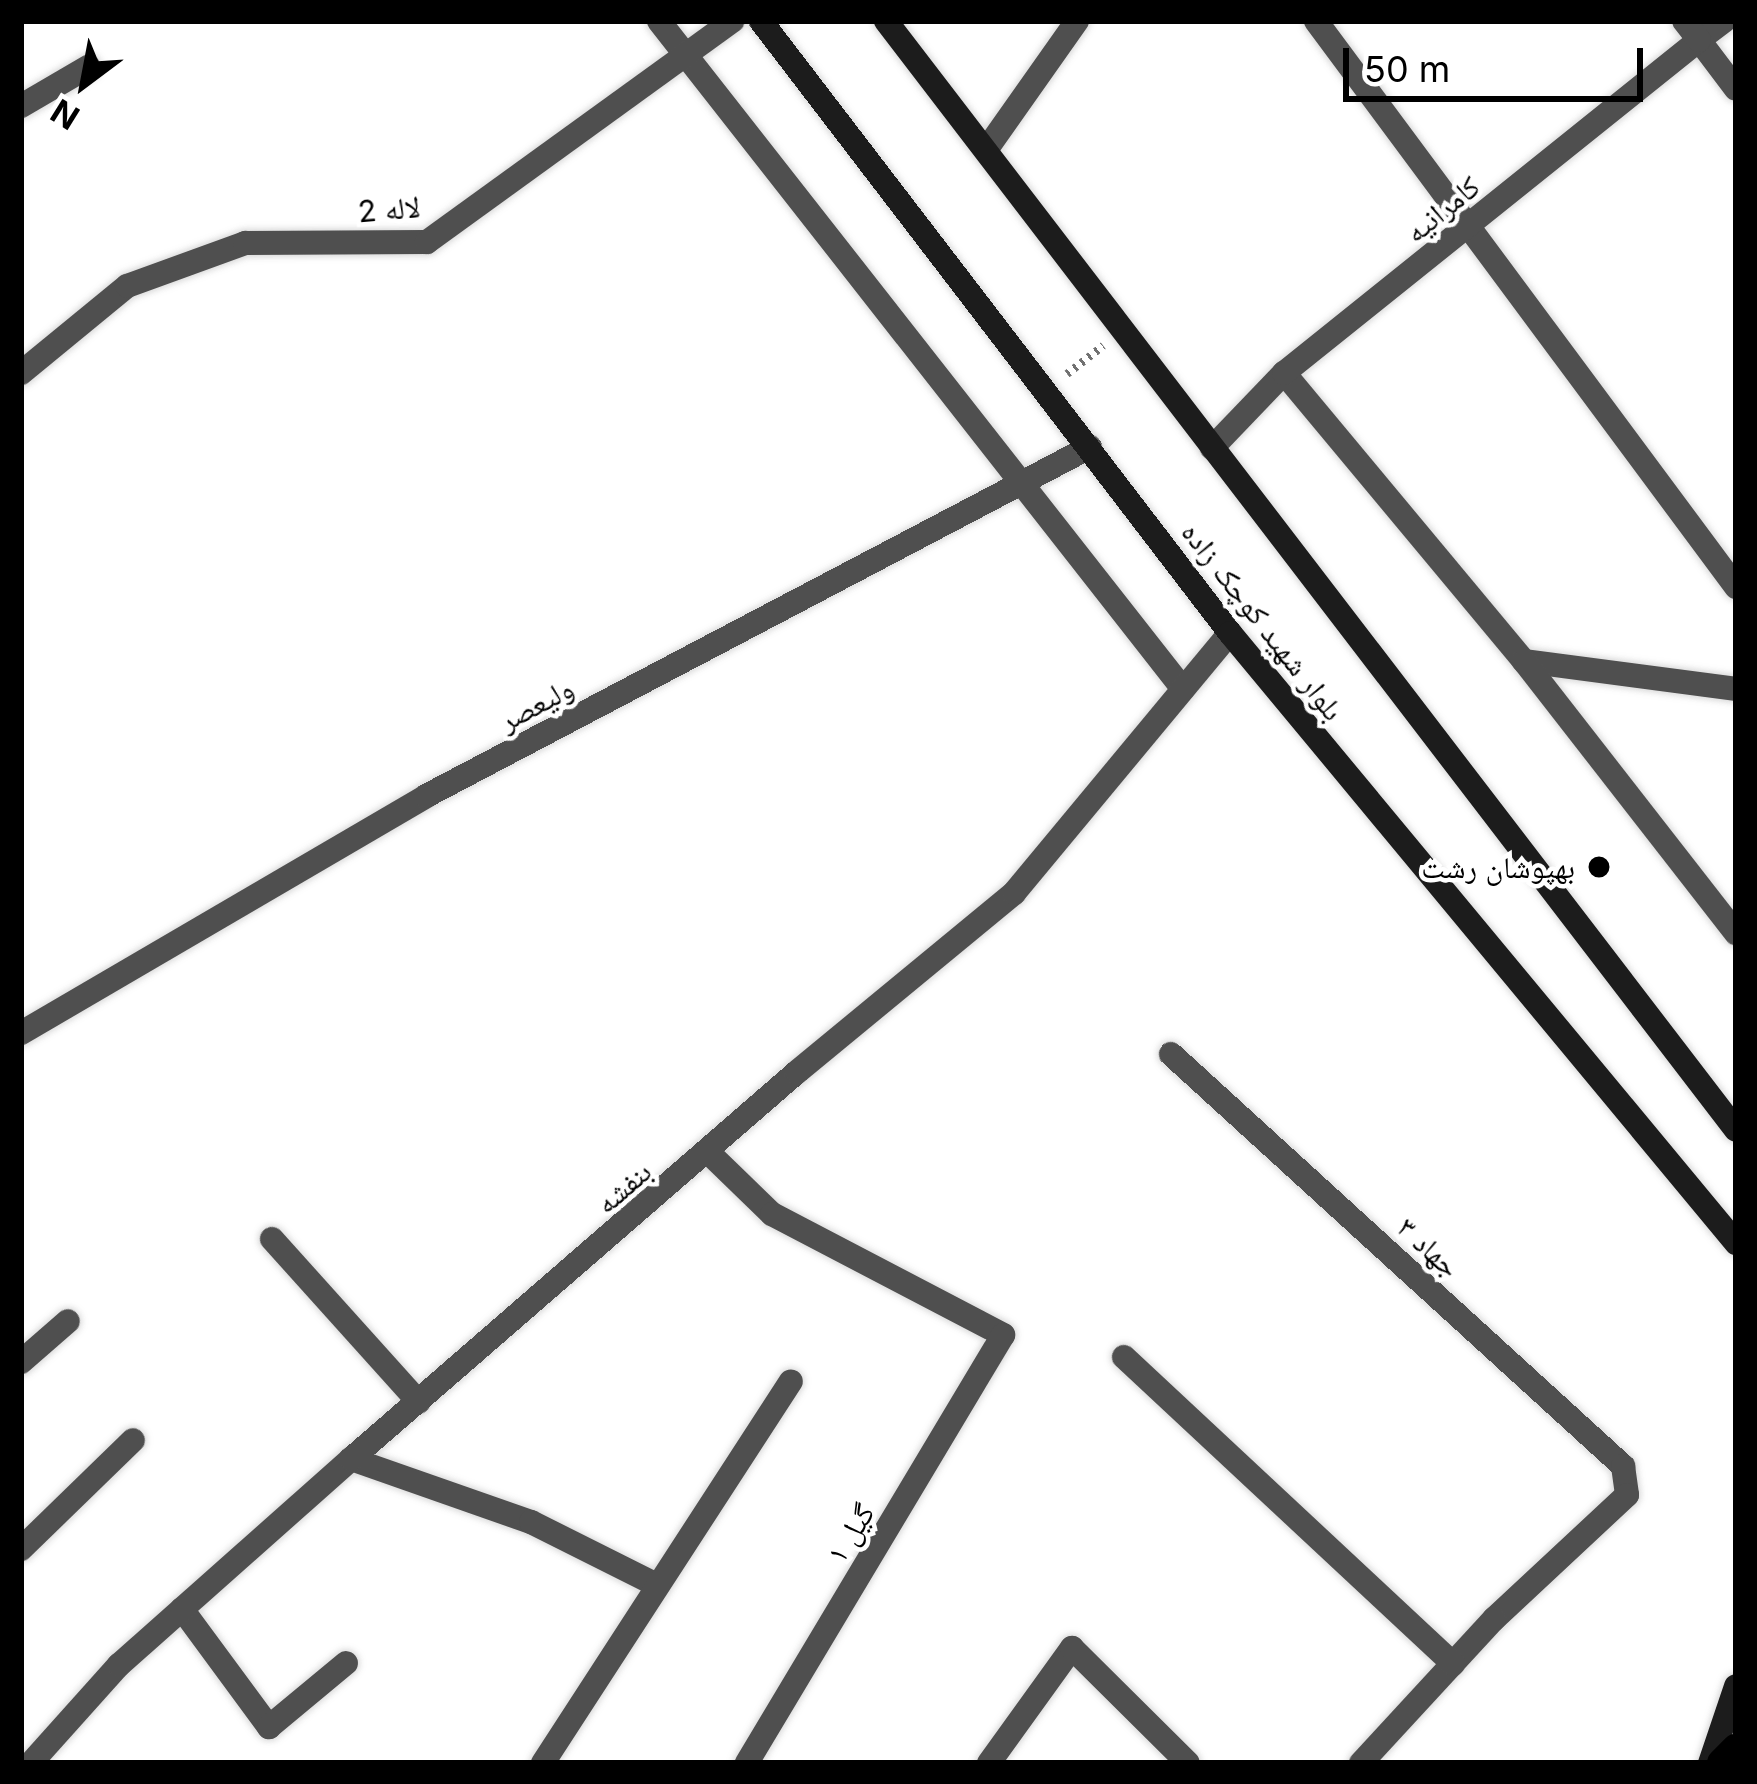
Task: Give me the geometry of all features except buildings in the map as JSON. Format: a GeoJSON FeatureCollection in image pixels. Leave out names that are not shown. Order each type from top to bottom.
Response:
{"type":"FeatureCollection","features":[{"type":"Feature","properties":{"kind":"main road","name":"بلوار شهید کوچک زاده"},"geometry":{"type":"LineString","coordinates":[[761,21],[1230,633],[1731,1237]]}},
{"type":"Feature","properties":{"kind":"main road"},"geometry":{"type":"LineString","coordinates":[[886,21],[1736,1130]]}},
{"type":"Feature","properties":{"kind":"main road"},"geometry":{"type":"LineString","coordinates":[[1731,1237],[1736,1260]]}},
{"type":"Feature","properties":{"kind":"main road"},"geometry":{"type":"LineString","coordinates":[[1710,1763],[1736,1686]]}},
{"type":"Feature","properties":{"kind":"main road"},"geometry":{"type":"LineString","coordinates":[[1722,1763],[1736,1749]]}},
{"type":"Feature","properties":{"kind":"street"},"geometry":{"type":"LineString","coordinates":[[658,21],[1184,689]]}},
{"type":"Feature","properties":{"kind":"street","name":"لاله 2"},"geometry":{"type":"LineString","coordinates":[[21,373],[128,286],[245,243],[427,242],[732,21]]}},
{"type":"Feature","properties":{"kind":"street"},"geometry":{"type":"LineString","coordinates":[[986,150],[1077,21]]}},
{"type":"Feature","properties":{"kind":"street"},"geometry":{"type":"LineString","coordinates":[[1316,21],[1736,587]]}},
{"type":"Feature","properties":{"kind":"street","name":"کامرانیه"},"geometry":{"type":"LineString","coordinates":[[1212,448],[1284,373],[1468,228],[1691,30],[1724,21]]}},
{"type":"Feature","properties":{"kind":"street"},"geometry":{"type":"LineString","coordinates":[[1691,30],[1736,89]]}},
{"type":"Feature","properties":{"kind":"street"},"geometry":{"type":"LineString","coordinates":[[21,106],[88,67]]}},
{"type":"Feature","properties":{"kind":"street"},"geometry":{"type":"LineString","coordinates":[[1284,373],[1524,661],[1736,933]]}},
{"type":"Feature","properties":{"kind":"street","name":"ولیعصر"},"geometry":{"type":"LineString","coordinates":[[21,1033],[426,796],[1090,447]]}},
{"type":"Feature","properties":{"kind":"street","name":"بنفشه"},"geometry":{"type":"LineString","coordinates":[[31,1763],[119,1665],[351,1459],[1014,893],[1230,633]]}},
{"type":"Feature","properties":{"kind":"street"},"geometry":{"type":"LineString","coordinates":[[1524,661],[1736,689]]}},
{"type":"Feature","properties":{"kind":"street","name":"جهاد ۳"},"geometry":{"type":"LineString","coordinates":[[1171,1054],[1623,1466],[1628,1495],[1453,1664]]}},
{"type":"Feature","properties":{"kind":"street","name":"گیل ۱"},"geometry":{"type":"LineString","coordinates":[[707,1152],[772,1214],[1003,1335],[747,1763]]}},
{"type":"Feature","properties":{"kind":"street"},"geometry":{"type":"LineString","coordinates":[[272,1238],[419,1402]]}},
{"type":"Feature","properties":{"kind":"street"},"geometry":{"type":"LineString","coordinates":[[21,1362],[68,1322]]}},
{"type":"Feature","properties":{"kind":"street"},"geometry":{"type":"LineString","coordinates":[[1124,1357],[1453,1664],[1361,1763]]}},
{"type":"Feature","properties":{"kind":"street"},"geometry":{"type":"LineString","coordinates":[[543,1763],[655,1584],[791,1382]]}},
{"type":"Feature","properties":{"kind":"street"},"geometry":{"type":"LineString","coordinates":[[21,1549],[133,1440]]}},
{"type":"Feature","properties":{"kind":"street"},"geometry":{"type":"LineString","coordinates":[[351,1459],[531,1522],[655,1584]]}},
{"type":"Feature","properties":{"kind":"street"},"geometry":{"type":"LineString","coordinates":[[182,1609],[269,1727],[346,1664]]}},
{"type":"Feature","properties":{"kind":"street"},"geometry":{"type":"LineString","coordinates":[[989,1763],[1072,1648],[1188,1763]]}},
{"type":"Feature","properties":{"kind":"path"},"geometry":{"type":"LineString","coordinates":[[1046,390],[1123,331]]}},
{"type":"Feature","properties":{"kind":"place","name":"بهپوشان رشت"},"geometry":{"type":"Point","coordinates":[1599,867]}}]}
